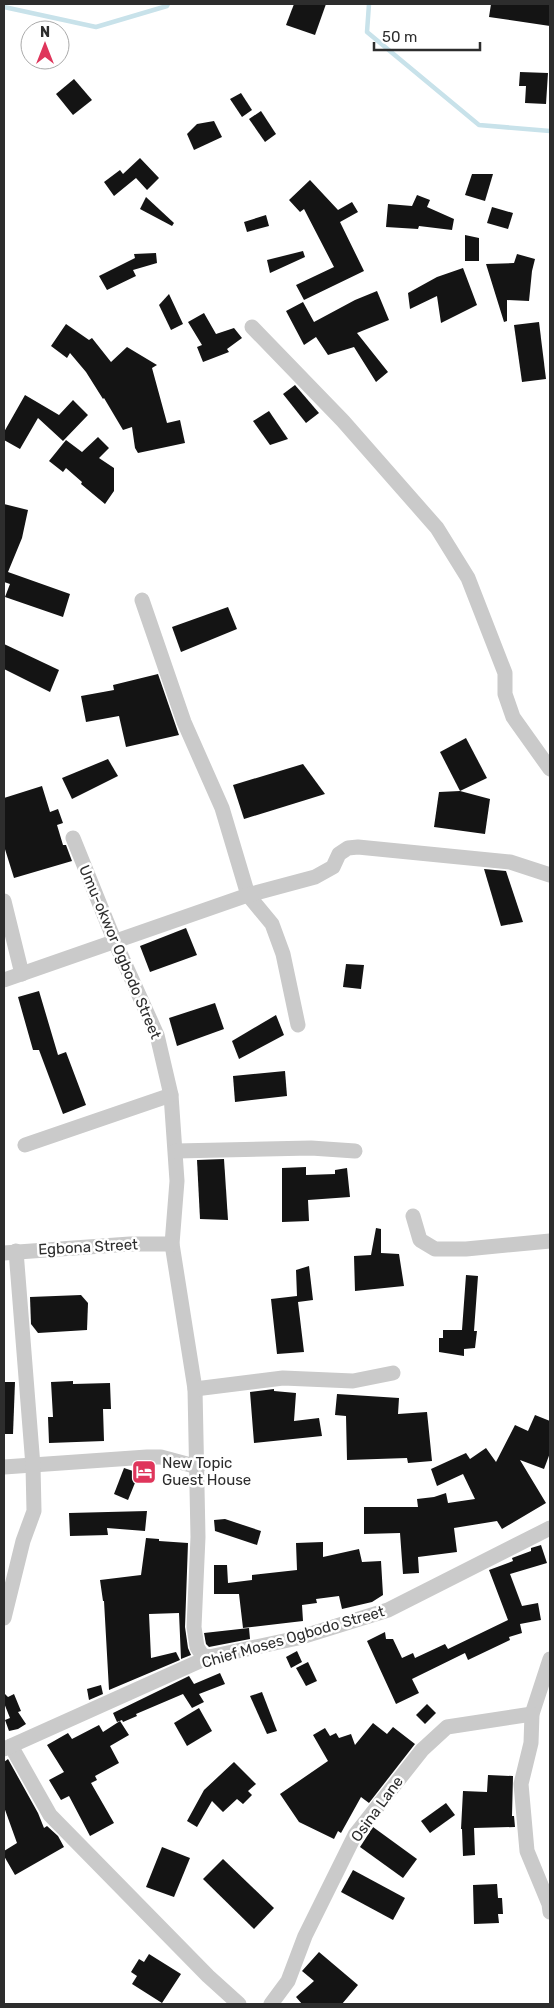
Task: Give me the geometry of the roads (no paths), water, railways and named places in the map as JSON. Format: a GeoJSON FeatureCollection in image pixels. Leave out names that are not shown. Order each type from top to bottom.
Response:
{"type":"FeatureCollection","features":[{"type":"Feature","properties":{"kind":"street"},"geometry":{"type":"LineString","coordinates":[[252,327],[343,421],[437,528],[468,578],[505,673],[505,694],[512,717],[550,769]]}},
{"type":"Feature","properties":{"kind":"street"},"geometry":{"type":"LineString","coordinates":[[142,600],[184,722],[222,808],[248,895],[272,924],[283,954],[298,1025]]}},
{"type":"Feature","properties":{"kind":"street","name":"Umu-okwor Ogbodo Street"},"geometry":{"type":"LineString","coordinates":[[73,838],[115,942],[156,1035],[171,1095],[177,1191],[172,1244],[195,1389],[198,1537],[194,1627],[197,1647],[202,1655],[209,1658]]}},
{"type":"Feature","properties":{"kind":"street"},"geometry":{"type":"LineString","coordinates":[[4,980],[248,895],[315,877],[333,868],[339,854],[348,848],[358,847],[510,862],[550,875]]}},
{"type":"Feature","properties":{"kind":"street"},"geometry":{"type":"LineString","coordinates":[[4,901],[22,974]]}},
{"type":"Feature","properties":{"kind":"street"},"geometry":{"type":"LineString","coordinates":[[25,1145],[171,1095]]}},
{"type":"Feature","properties":{"kind":"street"},"geometry":{"type":"LineString","coordinates":[[176,1151],[311,1148],[355,1151]]}},
{"type":"Feature","properties":{"kind":"street"},"geometry":{"type":"LineString","coordinates":[[413,1216],[420,1240],[435,1249],[466,1249],[550,1241]]}},
{"type":"Feature","properties":{"kind":"street","name":"Egbona Street"},"geometry":{"type":"LineString","coordinates":[[10,1252],[130,1244],[172,1244]]}},
{"type":"Feature","properties":{"kind":"street"},"geometry":{"type":"LineString","coordinates":[[4,1618],[24,1541],[34,1511],[33,1466],[10,1252]]}},
{"type":"Feature","properties":{"kind":"street"},"geometry":{"type":"LineString","coordinates":[[195,1389],[283,1378],[353,1381],[393,1373]]}},
{"type":"Feature","properties":{"kind":"street"},"geometry":{"type":"LineString","coordinates":[[4,1467],[161,1457],[198,1467]]}},
{"type":"Feature","properties":{"kind":"street","name":"Chief Moses Ogbodo Street"},"geometry":{"type":"LineString","coordinates":[[7,1747],[209,1658],[298,1638],[388,1610],[550,1528]]}},
{"type":"Feature","properties":{"kind":"street"},"geometry":{"type":"LineString","coordinates":[[550,1659],[532,1714],[531,1743],[521,1784],[527,1851],[550,1907]]}},
{"type":"Feature","properties":{"kind":"street","name":"Osina Lane"},"geometry":{"type":"LineString","coordinates":[[271,2004],[288,1981],[305,1936],[355,1835],[422,1750],[447,1727],[474,1721],[532,1714]]}},
{"type":"Feature","properties":{"kind":"street"},"geometry":{"type":"LineString","coordinates":[[7,1747],[50,1815],[208,1976],[239,2004]]}},
{"type":"Feature","properties":{"kind":"waterway"},"geometry":{"type":"LineString","coordinates":[[4,7],[96,27],[167,6],[168,4]]}},
{"type":"Feature","properties":{"kind":"waterway"},"geometry":{"type":"LineString","coordinates":[[369,4],[367,32],[479,125],[550,131]]}},
{"type":"Feature","properties":{"kind":"place","name":"New Topic Guest House"},"geometry":{"type":"Point","coordinates":[144,1472]}}]}
